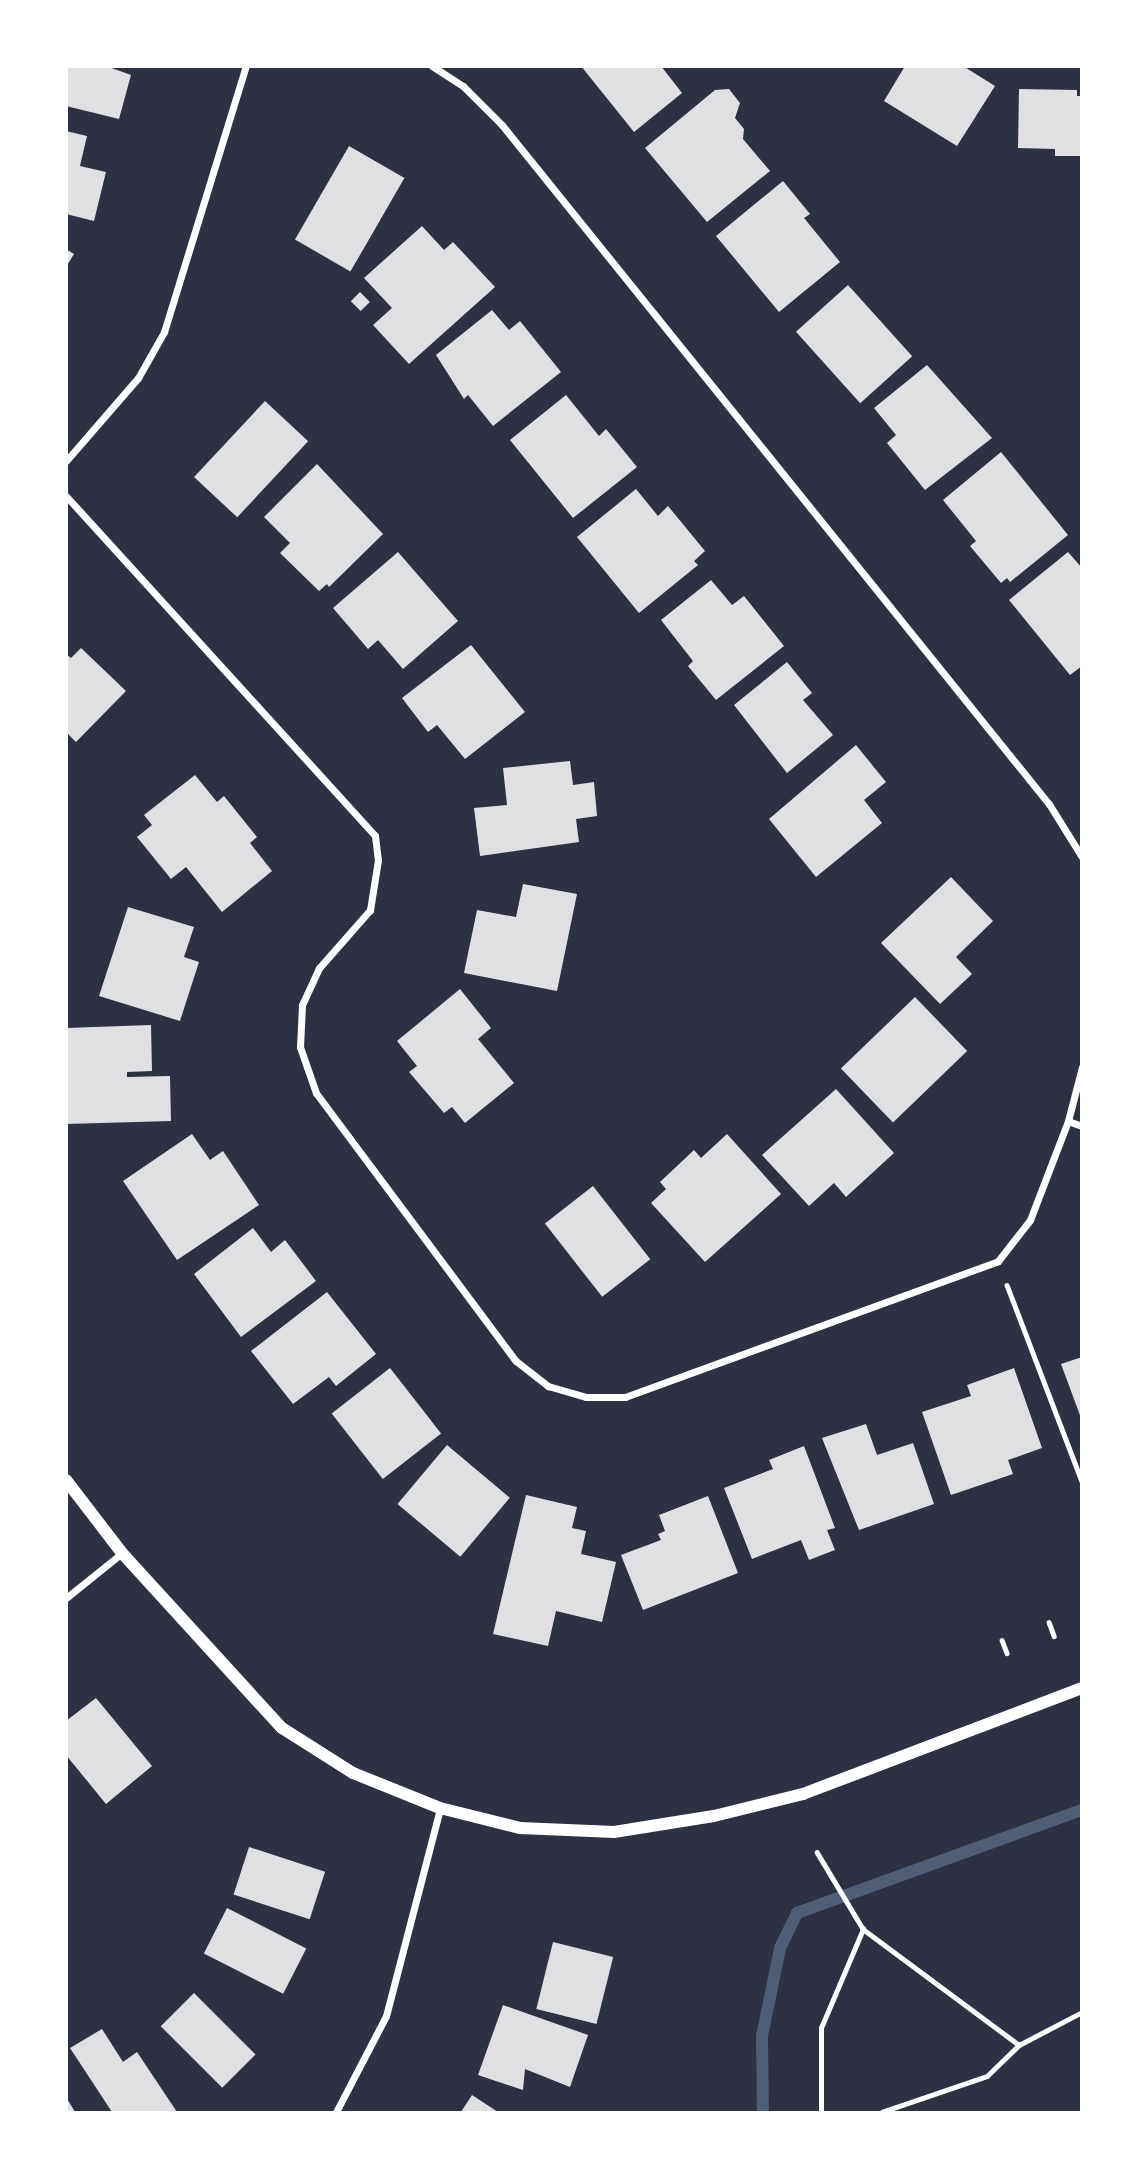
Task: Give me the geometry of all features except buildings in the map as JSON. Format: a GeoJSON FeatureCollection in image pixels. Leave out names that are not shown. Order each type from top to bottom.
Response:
{"type":"FeatureCollection","features":[{"type":"Feature","properties":{"kind":"street"},"geometry":{"type":"LineString","coordinates":[[66,461],[138,378],[164,332],[246,66]]}},
{"type":"Feature","properties":{"kind":"street"},"geometry":{"type":"LineString","coordinates":[[432,66],[463,86],[502,125],[1040,793],[1082,857]]}},
{"type":"Feature","properties":{"kind":"street"},"geometry":{"type":"LineString","coordinates":[[66,496],[375,836],[378,860],[370,910],[319,968],[302,1005],[300,1047],[316,1093],[516,1361],[548,1387],[586,1397],[625,1397],[998,1261],[1030,1220],[1068,1121],[1082,1067]]}},
{"type":"Feature","properties":{"kind":"street"},"geometry":{"type":"LineString","coordinates":[[1068,1121],[1082,1126]]}},
{"type":"Feature","properties":{"kind":"street"},"geometry":{"type":"LineString","coordinates":[[66,1480],[122,1553],[282,1728],[353,1773],[440,1808],[520,1828],[614,1832],[714,1816],[803,1794],[1082,1688]]}},
{"type":"Feature","properties":{"kind":"street"},"geometry":{"type":"LineString","coordinates":[[66,1598],[122,1553]]}},
{"type":"Feature","properties":{"kind":"street"},"geometry":{"type":"LineString","coordinates":[[336,2112],[386,2016],[440,1808]]}},
{"type":"Feature","properties":{"kind":"path"},"geometry":{"type":"LineString","coordinates":[[998,1261],[1082,1481]]}},
{"type":"Feature","properties":{"kind":"path"},"geometry":{"type":"LineString","coordinates":[[1049,1622],[1054,1636]]}},
{"type":"Feature","properties":{"kind":"path"},"geometry":{"type":"LineString","coordinates":[[1002,1640],[1007,1653]]}},
{"type":"Feature","properties":{"kind":"path"},"geometry":{"type":"LineString","coordinates":[[817,1852],[863,1929],[1019,2045]]}},
{"type":"Feature","properties":{"kind":"path"},"geometry":{"type":"LineString","coordinates":[[830,2112],[821,2110],[821,2028],[863,1929]]}},
{"type":"Feature","properties":{"kind":"path"},"geometry":{"type":"LineString","coordinates":[[882,2112],[987,2076],[1019,2045],[1082,2012]]}},
{"type":"Feature","properties":{"kind":"waterway"},"geometry":{"type":"LineString","coordinates":[[763,2112],[762,2036],[780,1948],[797,1913],[1082,1810]]}}]}
